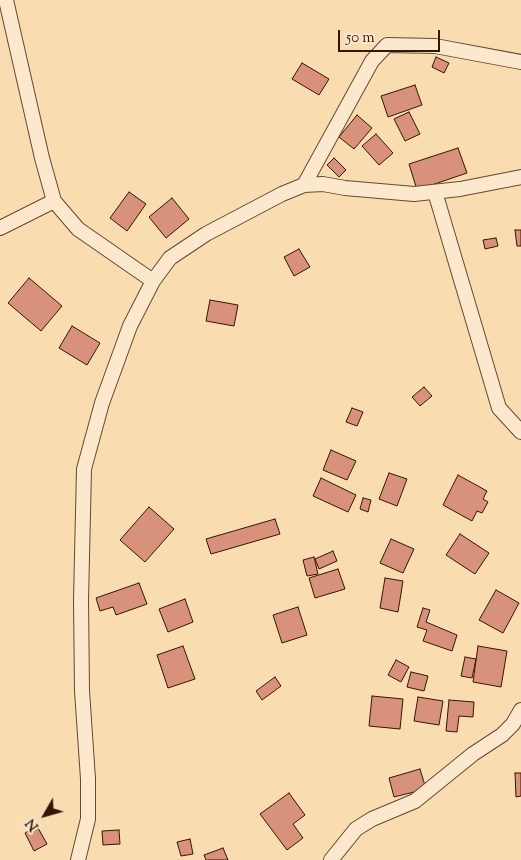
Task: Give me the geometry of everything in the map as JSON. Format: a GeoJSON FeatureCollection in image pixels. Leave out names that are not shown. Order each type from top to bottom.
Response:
{"type":"FeatureCollection","features":[{"type":"Feature","properties":{"kind":"street"},"geometry":{"type":"LineString","coordinates":[[6,0],[42,158],[54,201],[78,229],[153,281]]}},
{"type":"Feature","properties":{"kind":"street"},"geometry":{"type":"LineString","coordinates":[[304,185],[372,61],[387,44],[435,46],[521,62]]}},
{"type":"Feature","properties":{"kind":"street"},"geometry":{"type":"LineString","coordinates":[[78,860],[88,819],[88,780],[82,691],[81,600],[84,469],[102,403],[127,334],[153,281],[170,258],[206,234],[282,194],[304,185],[323,184],[345,188],[414,194],[460,189],[521,177]]}},
{"type":"Feature","properties":{"kind":"street"},"geometry":{"type":"LineString","coordinates":[[434,192],[499,408],[521,432]]}},
{"type":"Feature","properties":{"kind":"street"},"geometry":{"type":"LineString","coordinates":[[0,228],[54,201]]}},
{"type":"Feature","properties":{"kind":"street"},"geometry":{"type":"LineString","coordinates":[[331,860],[356,828],[372,819],[415,801],[472,754],[502,735],[513,724],[521,710]]}},
{"type":"Feature","properties":{"kind":"building"},"geometry":{"type":"Polygon","coordinates":[[[436,57],[449,63],[444,73],[432,67],[436,57]]]}},
{"type":"Feature","properties":{"kind":"building"},"geometry":{"type":"Polygon","coordinates":[[[302,63],[329,79],[319,95],[292,79],[302,63]]]}},
{"type":"Feature","properties":{"kind":"building"},"geometry":{"type":"Polygon","coordinates":[[[415,85],[422,105],[388,117],[381,96],[415,85]]]}},
{"type":"Feature","properties":{"kind":"building"},"geometry":{"type":"Polygon","coordinates":[[[409,112],[420,134],[405,141],[394,119],[409,112]]]}},
{"type":"Feature","properties":{"kind":"building"},"geometry":{"type":"Polygon","coordinates":[[[357,115],[372,128],[354,149],[339,137],[357,115]]]}},
{"type":"Feature","properties":{"kind":"building"},"geometry":{"type":"Polygon","coordinates":[[[376,134],[393,153],[379,165],[362,146],[376,134]]]}},
{"type":"Feature","properties":{"kind":"building"},"geometry":{"type":"Polygon","coordinates":[[[458,148],[467,173],[417,190],[409,164],[458,148]]]}},
{"type":"Feature","properties":{"kind":"building"},"geometry":{"type":"Polygon","coordinates":[[[334,158],[346,170],[339,177],[327,165],[334,158]]]}},
{"type":"Feature","properties":{"kind":"building"},"geometry":{"type":"Polygon","coordinates":[[[129,192],[146,204],[127,231],[110,218],[129,192]]]}},
{"type":"Feature","properties":{"kind":"building"},"geometry":{"type":"Polygon","coordinates":[[[172,198],[189,219],[166,238],[149,217],[172,198]]]}},
{"type":"Feature","properties":{"kind":"building"},"geometry":{"type":"Polygon","coordinates":[[[515,230],[521,230],[521,246],[517,246],[515,230]]]}},
{"type":"Feature","properties":{"kind":"building"},"geometry":{"type":"Polygon","coordinates":[[[496,238],[498,246],[485,249],[483,240],[496,238]]]}},
{"type":"Feature","properties":{"kind":"building"},"geometry":{"type":"Polygon","coordinates":[[[299,249],[310,267],[294,276],[284,257],[299,249]]]}},
{"type":"Feature","properties":{"kind":"building"},"geometry":{"type":"Polygon","coordinates":[[[29,278],[62,306],[41,331],[8,303],[29,278]]]}},
{"type":"Feature","properties":{"kind":"building"},"geometry":{"type":"Polygon","coordinates":[[[210,300],[238,305],[234,326],[206,321],[210,300]]]}},
{"type":"Feature","properties":{"kind":"building"},"geometry":{"type":"Polygon","coordinates":[[[72,326],[100,343],[87,365],[59,348],[72,326]]]}},
{"type":"Feature","properties":{"kind":"building"},"geometry":{"type":"Polygon","coordinates":[[[424,387],[432,396],[420,406],[412,397],[424,387]]]}},
{"type":"Feature","properties":{"kind":"building"},"geometry":{"type":"Polygon","coordinates":[[[352,408],[363,412],[357,426],[346,422],[352,408]]]}},
{"type":"Feature","properties":{"kind":"building"},"geometry":{"type":"Polygon","coordinates":[[[331,450],[356,461],[347,480],[323,470],[331,450]]]}},
{"type":"Feature","properties":{"kind":"building"},"geometry":{"type":"Polygon","coordinates":[[[389,473],[407,479],[397,506],[379,499],[389,473]]]}},
{"type":"Feature","properties":{"kind":"building"},"geometry":{"type":"Polygon","coordinates":[[[458,475],[487,491],[483,499],[488,502],[482,513],[477,511],[472,521],[443,505],[458,475]]]}},
{"type":"Feature","properties":{"kind":"building"},"geometry":{"type":"Polygon","coordinates":[[[321,478],[356,495],[348,512],[313,496],[321,478]]]}},
{"type":"Feature","properties":{"kind":"building"},"geometry":{"type":"Polygon","coordinates":[[[363,498],[371,500],[368,512],[360,509],[363,498]]]}},
{"type":"Feature","properties":{"kind":"building"},"geometry":{"type":"Polygon","coordinates":[[[149,507],[174,529],[145,562],[120,540],[149,507]]]}},
{"type":"Feature","properties":{"kind":"building"},"geometry":{"type":"Polygon","coordinates":[[[275,519],[280,534],[211,554],[206,539],[275,519]]]}},
{"type":"Feature","properties":{"kind":"building"},"geometry":{"type":"Polygon","coordinates":[[[460,534],[489,553],[475,574],[446,555],[460,534]]]}},
{"type":"Feature","properties":{"kind":"building"},"geometry":{"type":"Polygon","coordinates":[[[391,539],[414,549],[403,573],[380,563],[391,539]]]}},
{"type":"Feature","properties":{"kind":"building"},"geometry":{"type":"Polygon","coordinates":[[[333,551],[337,561],[319,569],[315,559],[333,551]]]}},
{"type":"Feature","properties":{"kind":"building"},"geometry":{"type":"Polygon","coordinates":[[[314,557],[318,574],[307,576],[303,560],[314,557]]]}},
{"type":"Feature","properties":{"kind":"building"},"geometry":{"type":"Polygon","coordinates":[[[338,569],[345,589],[315,598],[309,578],[338,569]]]}},
{"type":"Feature","properties":{"kind":"building"},"geometry":{"type":"Polygon","coordinates":[[[385,578],[403,581],[398,612],[380,608],[385,578]]]}},
{"type":"Feature","properties":{"kind":"building"},"geometry":{"type":"Polygon","coordinates":[[[139,583],[147,604],[116,615],[113,607],[100,611],[96,598],[139,583]]]}},
{"type":"Feature","properties":{"kind":"building"},"geometry":{"type":"Polygon","coordinates":[[[496,590],[519,603],[503,633],[479,620],[496,590]]]}},
{"type":"Feature","properties":{"kind":"building"},"geometry":{"type":"Polygon","coordinates":[[[185,599],[193,622],[168,632],[159,609],[185,599]]]}},
{"type":"Feature","properties":{"kind":"building"},"geometry":{"type":"Polygon","coordinates":[[[298,607],[307,635],[282,643],[273,615],[298,607]]]}},
{"type":"Feature","properties":{"kind":"building"},"geometry":{"type":"Polygon","coordinates":[[[423,608],[430,610],[426,622],[457,635],[452,651],[423,641],[427,630],[417,627],[423,608]]]}},
{"type":"Feature","properties":{"kind":"building"},"geometry":{"type":"Polygon","coordinates":[[[183,646],[195,679],[168,688],[157,655],[183,646]]]}},
{"type":"Feature","properties":{"kind":"building"},"geometry":{"type":"Polygon","coordinates":[[[478,646],[507,651],[501,687],[473,682],[478,646]]]}},
{"type":"Feature","properties":{"kind":"building"},"geometry":{"type":"Polygon","coordinates":[[[465,657],[476,659],[472,678],[461,676],[465,657]]]}},
{"type":"Feature","properties":{"kind":"building"},"geometry":{"type":"Polygon","coordinates":[[[396,660],[409,667],[401,682],[388,675],[396,660]]]}},
{"type":"Feature","properties":{"kind":"building"},"geometry":{"type":"Polygon","coordinates":[[[411,672],[428,676],[424,691],[407,687],[411,672]]]}},
{"type":"Feature","properties":{"kind":"building"},"geometry":{"type":"Polygon","coordinates":[[[275,677],[281,686],[262,700],[256,691],[275,677]]]}},
{"type":"Feature","properties":{"kind":"building"},"geometry":{"type":"Polygon","coordinates":[[[372,696],[403,699],[400,729],[369,726],[372,696]]]}},
{"type":"Feature","properties":{"kind":"building"},"geometry":{"type":"Polygon","coordinates":[[[418,697],[443,701],[439,725],[414,721],[418,697]]]}},
{"type":"Feature","properties":{"kind":"building"},"geometry":{"type":"Polygon","coordinates":[[[449,700],[474,702],[473,717],[459,716],[457,732],[446,731],[449,700]]]}},
{"type":"Feature","properties":{"kind":"building"},"geometry":{"type":"Polygon","coordinates":[[[420,769],[426,789],[394,797],[389,778],[420,769]]]}},
{"type":"Feature","properties":{"kind":"building"},"geometry":{"type":"Polygon","coordinates":[[[515,773],[521,773],[521,796],[516,797],[515,773]]]}},
{"type":"Feature","properties":{"kind":"building"},"geometry":{"type":"Polygon","coordinates":[[[289,793],[305,815],[293,824],[303,838],[287,850],[260,814],[289,793]]]}},
{"type":"Feature","properties":{"kind":"building"},"geometry":{"type":"Polygon","coordinates":[[[37,826],[47,844],[34,851],[25,833],[37,826]]]}},
{"type":"Feature","properties":{"kind":"building"},"geometry":{"type":"Polygon","coordinates":[[[119,830],[120,844],[103,845],[102,831],[119,830]]]}},
{"type":"Feature","properties":{"kind":"building"},"geometry":{"type":"Polygon","coordinates":[[[190,839],[193,854],[181,856],[177,842],[190,839]]]}},
{"type":"Feature","properties":{"kind":"building"},"geometry":{"type":"Polygon","coordinates":[[[223,848],[228,860],[206,860],[204,855],[223,848]]]}}]}
